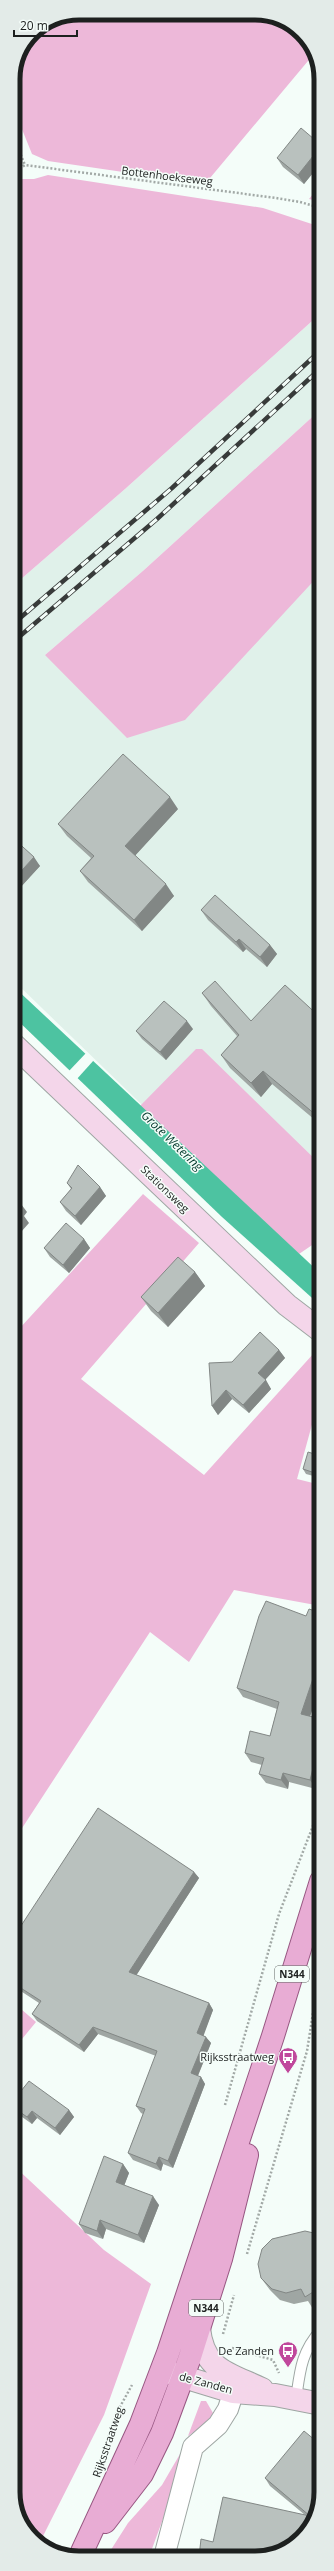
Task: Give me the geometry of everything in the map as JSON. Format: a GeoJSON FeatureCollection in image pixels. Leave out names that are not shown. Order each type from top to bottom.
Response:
{"type":"FeatureCollection","features":[{"type":"Feature","properties":{"kind":"main road","name":"Rijksstraatweg"},"geometry":{"type":"LineString","coordinates":[[82,2551],[141,2424],[164,2362],[273,2036],[314,1904]]}},
{"type":"Feature","properties":{"kind":"main road","name":"Rijksstraatweg"},"geometry":{"type":"LineString","coordinates":[[83,2551],[142,2474],[162,2433],[186,2369],[221,2259],[261,2104],[273,2036]]}},
{"type":"Feature","properties":{"kind":"street","name":"Stationsweg"},"geometry":{"type":"LineString","coordinates":[[20,1051],[287,1305],[314,1326]]}},
{"type":"Feature","properties":{"kind":"street","name":"de Zanden"},"geometry":{"type":"LineString","coordinates":[[199,2328],[201,2345],[226,2370]]}},
{"type":"Feature","properties":{"kind":"street","name":"de Zanden"},"geometry":{"type":"LineString","coordinates":[[164,2362],[186,2369],[226,2370],[290,2391],[314,2401]]}},
{"type":"Feature","properties":{"kind":"street"},"geometry":{"type":"LineString","coordinates":[[166,2551],[193,2447],[218,2426],[228,2409],[226,2370]]}},
{"type":"Feature","properties":{"kind":"lane"},"geometry":{"type":"LineString","coordinates":[[290,2391],[307,2347],[314,2338]]}},
{"type":"Feature","properties":{"kind":"path"},"geometry":{"type":"LineString","coordinates":[[20,153],[25,165],[20,168]]}},
{"type":"Feature","properties":{"kind":"path","name":"Bottenhoekseweg"},"geometry":{"type":"LineString","coordinates":[[25,165],[294,201],[314,206]]}},
{"type":"Feature","properties":{"kind":"path"},"geometry":{"type":"LineString","coordinates":[[224,2109],[279,1914],[314,1823]]}},
{"type":"Feature","properties":{"kind":"path"},"geometry":{"type":"LineString","coordinates":[[244,2262],[307,2051],[314,2006]]}},
{"type":"Feature","properties":{"kind":"path"},"geometry":{"type":"LineString","coordinates":[[235,2292],[226,2370],[273,2360],[280,2376],[290,2391]]}},
{"type":"Feature","properties":{"kind":"path","name":"Rijksstraatweg"},"geometry":{"type":"LineString","coordinates":[[104,2449],[116,2414],[128,2389],[134,2382]]}},
{"type":"Feature","properties":{"kind":"path"},"geometry":{"type":"LineString","coordinates":[[59,2548],[63,2540]]}},
{"type":"Feature","properties":{"kind":"shaded area"},"geometry":{"type":"Polygon","coordinates":[[[79,20],[263,21],[270,22],[288,30],[302,43],[310,58],[205,184],[48,161],[32,154],[20,124],[21,67],[24,56],[37,37],[56,24],[79,20]]]}},
{"type":"Feature","properties":{"kind":"shaded area"},"geometry":{"type":"Polygon","coordinates":[[[48,175],[263,208],[314,225],[314,319],[125,489],[20,580],[20,179],[34,179],[48,175]]]}},
{"type":"Feature","properties":{"kind":"shaded area"},"geometry":{"type":"Polygon","coordinates":[[[314,193],[314,200],[309,199],[314,193]]]}},
{"type":"Feature","properties":{"kind":"shaded area"},"geometry":{"type":"Polygon","coordinates":[[[314,319],[314,415],[144,570],[45,655],[314,569],[314,1231],[293,1251],[20,987],[20,580],[125,489],[314,319]]]}},
{"type":"Feature","properties":{"kind":"shaded area"},"geometry":{"type":"Polygon","coordinates":[[[314,415],[314,581],[185,720],[127,738],[45,655],[144,570],[314,415]]]}},
{"type":"Feature","properties":{"kind":"shaded area"},"geometry":{"type":"Polygon","coordinates":[[[196,1049],[202,1049],[314,1158],[314,1244],[299,1254],[140,1106],[196,1049]]]}},
{"type":"Feature","properties":{"kind":"shaded area"},"geometry":{"type":"Polygon","coordinates":[[[143,1194],[199,1243],[81,1379],[204,1475],[314,1353],[314,1417],[297,1479],[314,1483],[314,1605],[234,1590],[189,1662],[150,1632],[20,1831],[20,1328],[143,1194]]]}},
{"type":"Feature","properties":{"kind":"shaded area"},"geometry":{"type":"Polygon","coordinates":[[[20,2008],[36,2022],[20,2041],[20,2008]]]}},
{"type":"Feature","properties":{"kind":"shaded area"},"geometry":{"type":"Polygon","coordinates":[[[20,2172],[104,2250],[151,2284],[104,2415],[42,2538],[24,2515],[20,2496],[20,2172]]]}},
{"type":"Feature","properties":{"kind":"shaded area"},"geometry":{"type":"Polygon","coordinates":[[[201,2401],[206,2401],[213,2413],[207,2423],[188,2436],[201,2401]]]}},
{"type":"Feature","properties":{"kind":"shaded area"},"geometry":{"type":"Polygon","coordinates":[[[180,2454],[186,2456],[151,2551],[110,2551],[128,2523],[162,2485],[180,2454]]]}},
{"type":"Feature","properties":{"kind":"water","name":"Grote Wetering"},"geometry":{"type":"Polygon","coordinates":[[[20,993],[314,1267],[314,1300],[222,1217],[20,1023],[20,993]]]}},
{"type":"Feature","properties":{"kind":"pier"},"geometry":{"type":"Polygon","coordinates":[[[87,1052],[94,1060],[76,1080],[68,1072],[87,1052]]]}},
{"type":"Feature","properties":{"kind":"building"},"geometry":{"type":"Polygon","coordinates":[[[301,128],[314,139],[314,155],[298,175],[277,158],[301,128]]]}},
{"type":"Feature","properties":{"kind":"building"},"geometry":{"type":"Polygon","coordinates":[[[123,754],[170,797],[125,846],[166,884],[134,920],[80,871],[94,856],[58,824],[123,754]]]}},
{"type":"Feature","properties":{"kind":"building"},"geometry":{"type":"Polygon","coordinates":[[[20,844],[34,857],[20,872],[20,844]]]}},
{"type":"Feature","properties":{"kind":"building"},"geometry":{"type":"Polygon","coordinates":[[[215,895],[270,945],[260,957],[239,939],[236,942],[201,910],[215,895]]]}},
{"type":"Feature","properties":{"kind":"building"},"geometry":{"type":"Polygon","coordinates":[[[215,981],[251,1021],[285,985],[314,1012],[314,1113],[263,1071],[251,1083],[221,1055],[239,1035],[202,993],[215,981]]]}},
{"type":"Feature","properties":{"kind":"building"},"geometry":{"type":"Polygon","coordinates":[[[164,1001],[187,1021],[160,1052],[136,1031],[164,1001]]]}},
{"type":"Feature","properties":{"kind":"building"},"geometry":{"type":"Polygon","coordinates":[[[78,1165],[100,1187],[75,1216],[60,1202],[72,1188],[67,1183],[78,1165]]]}},
{"type":"Feature","properties":{"kind":"building"},"geometry":{"type":"Polygon","coordinates":[[[66,1223],[84,1239],[63,1265],[44,1248],[66,1223]]]}},
{"type":"Feature","properties":{"kind":"building"},"geometry":{"type":"Polygon","coordinates":[[[178,1257],[195,1272],[158,1313],[141,1297],[178,1257]]]}},
{"type":"Feature","properties":{"kind":"building"},"geometry":{"type":"Polygon","coordinates":[[[260,1332],[279,1350],[258,1373],[266,1380],[243,1405],[226,1390],[212,1406],[209,1363],[232,1362],[260,1332]]]}},
{"type":"Feature","properties":{"kind":"building"},"geometry":{"type":"Polygon","coordinates":[[[308,1452],[314,1454],[314,1473],[303,1469],[308,1452]]]}},
{"type":"Feature","properties":{"kind":"building"},"geometry":{"type":"Polygon","coordinates":[[[266,1601],[306,1616],[309,1609],[314,1611],[314,1676],[301,1714],[314,1717],[314,1764],[310,1780],[283,1773],[281,1780],[259,1774],[264,1758],[245,1753],[250,1731],[270,1736],[279,1702],[237,1688],[259,1616],[266,1601]]]}},
{"type":"Feature","properties":{"kind":"building"},"geometry":{"type":"Polygon","coordinates":[[[98,1808],[194,1872],[129,1972],[209,2003],[197,2033],[206,2037],[191,2073],[201,2077],[168,2161],[159,2157],[156,2164],[128,2153],[145,2109],[136,2106],[157,2051],[93,2027],[79,2045],[32,2014],[41,2001],[20,1988],[20,1927],[98,1808]]]}},
{"type":"Feature","properties":{"kind":"building"},"geometry":{"type":"Polygon","coordinates":[[[29,2081],[69,2110],[55,2128],[32,2111],[27,2117],[20,2112],[20,2092],[29,2081]]]}},
{"type":"Feature","properties":{"kind":"building"},"geometry":{"type":"Polygon","coordinates":[[[104,2156],[123,2164],[116,2182],[153,2196],[138,2235],[100,2220],[97,2231],[79,2224],[104,2156]]]}},
{"type":"Feature","properties":{"kind":"building"},"geometry":{"type":"Polygon","coordinates":[[[305,2231],[314,2233],[314,2291],[305,2297],[301,2289],[286,2293],[272,2289],[261,2278],[258,2264],[262,2249],[272,2239],[305,2231]]]}},
{"type":"Feature","properties":{"kind":"building"},"geometry":{"type":"Polygon","coordinates":[[[304,2431],[314,2439],[314,2492],[313,2504],[310,2516],[265,2478],[304,2431]]]}},
{"type":"Feature","properties":{"kind":"building"},"geometry":{"type":"Polygon","coordinates":[[[223,2497],[309,2516],[297,2534],[278,2547],[259,2551],[200,2551],[201,2539],[213,2542],[223,2497]]]}},
{"type":"Feature","properties":{"kind":"railway"},"geometry":{"type":"LineString","coordinates":[[20,618],[172,488],[314,356]]}},
{"type":"Feature","properties":{"kind":"railway"},"geometry":{"type":"LineString","coordinates":[[20,636],[157,519],[314,374]]}},
{"type":"Feature","properties":{"kind":"place","name":"Rijksstraatweg"},"geometry":{"type":"Point","coordinates":[288,2074]}},
{"type":"Feature","properties":{"kind":"place","name":"De Zanden"},"geometry":{"type":"Point","coordinates":[288,2368]}}]}
